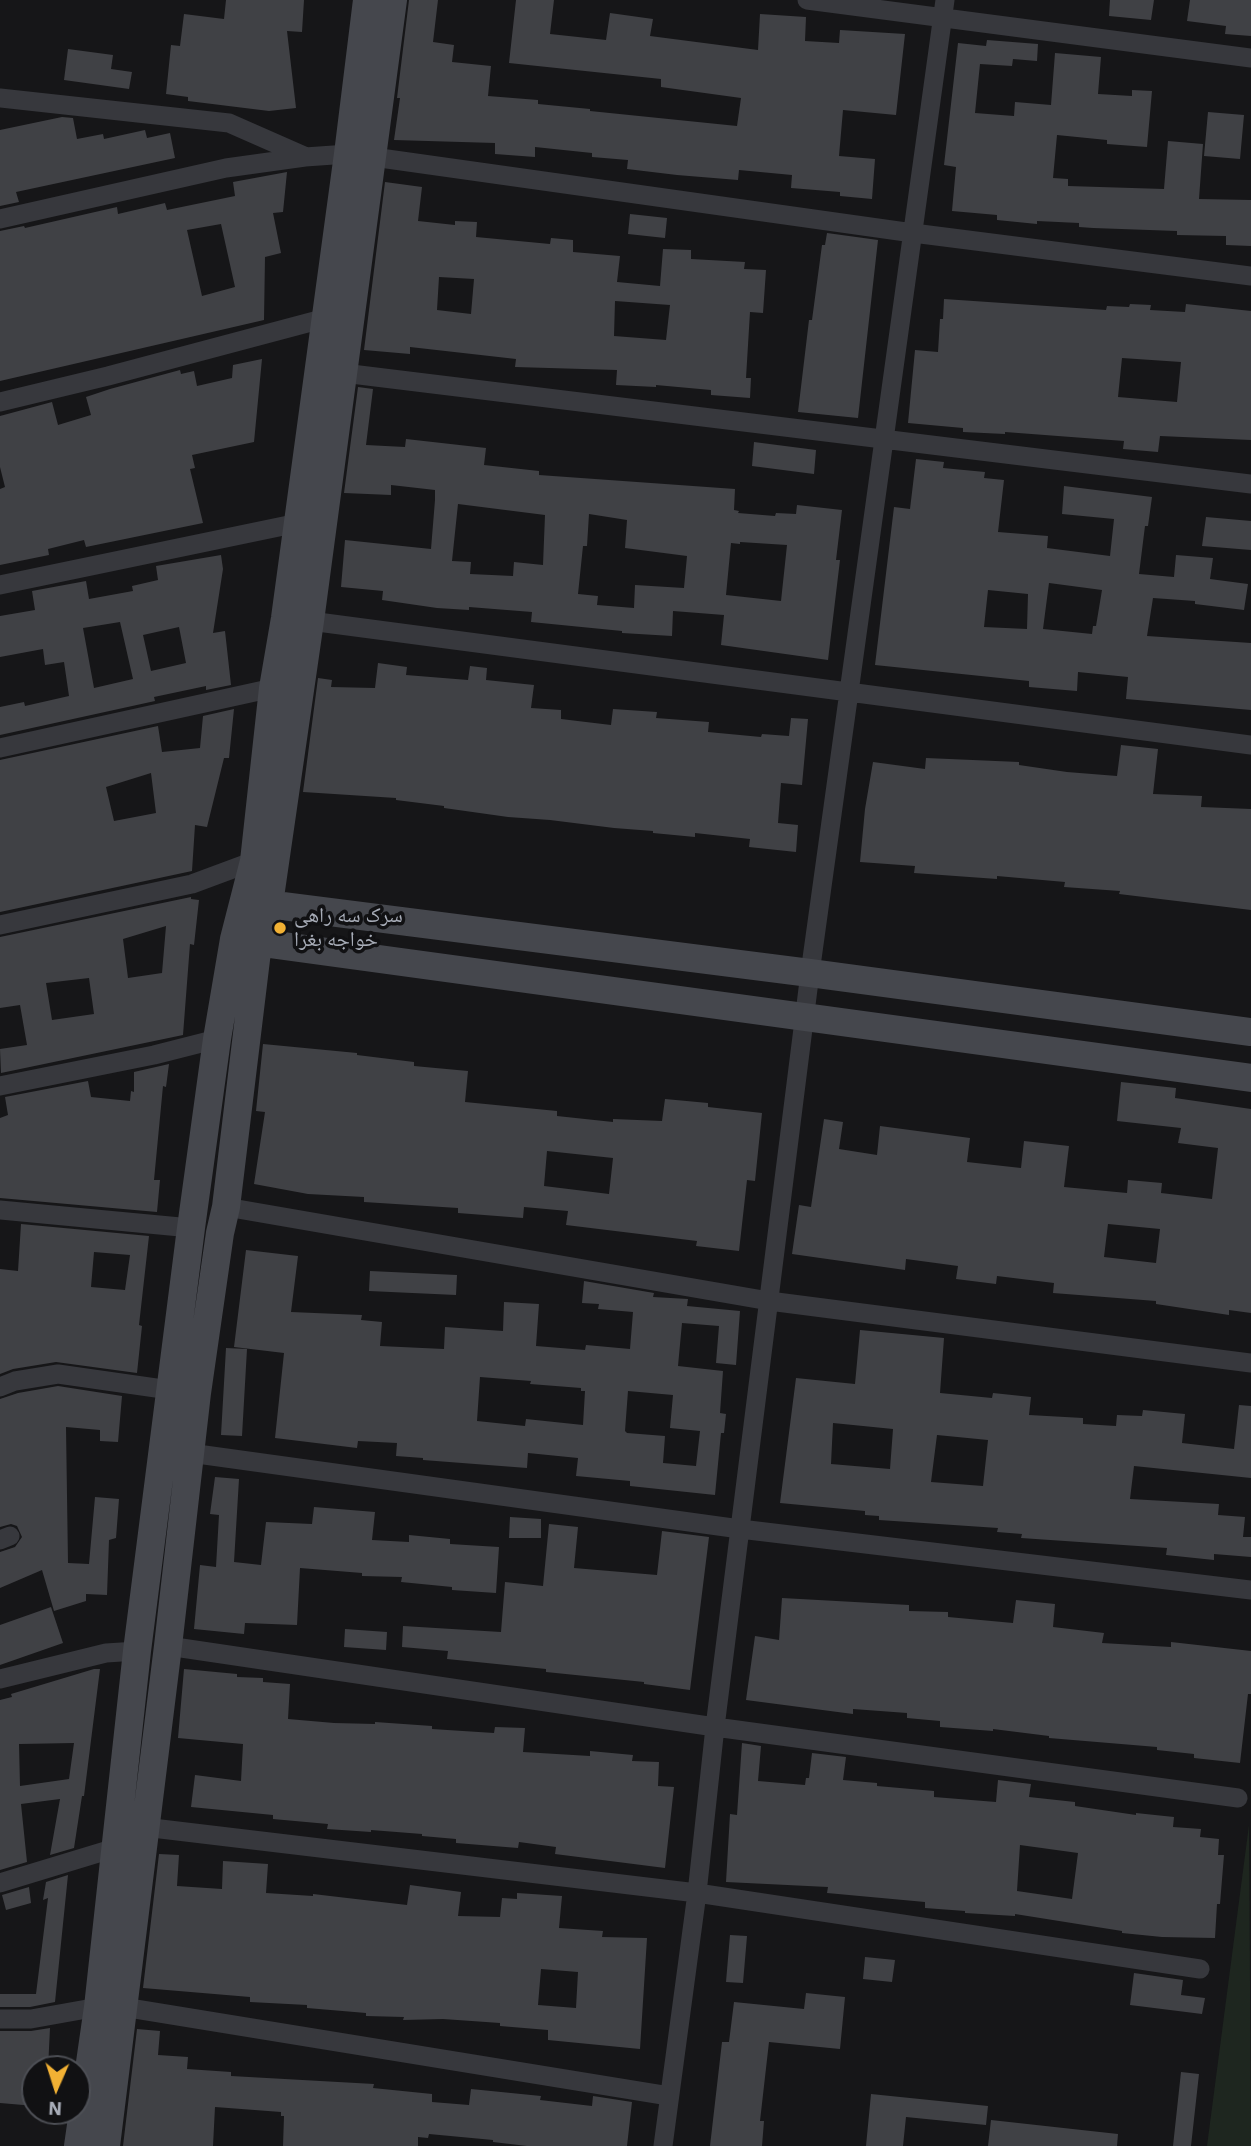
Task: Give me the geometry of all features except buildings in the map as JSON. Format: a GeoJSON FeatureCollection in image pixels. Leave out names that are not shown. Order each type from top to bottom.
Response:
{"type":"FeatureCollection","features":[{"type":"Feature","properties":{"kind":"main road"},"geometry":{"type":"LineString","coordinates":[[106,2146],[115,1849],[137,1651],[217,1039],[257,902],[310,621],[343,373],[361,156],[367,0]]}},
{"type":"Feature","properties":{"kind":"main road"},"geometry":{"type":"LineString","coordinates":[[257,902],[254,861],[273,688],[326,318],[393,0]]}},
{"type":"Feature","properties":{"kind":"main road"},"geometry":{"type":"LineString","coordinates":[[257,902],[1251,1032]]}},
{"type":"Feature","properties":{"kind":"main road"},"geometry":{"type":"LineString","coordinates":[[246,941],[1251,1078]]}},
{"type":"Feature","properties":{"kind":"main road"},"geometry":{"type":"LineString","coordinates":[[78,2146],[110,2007],[144,1827],[202,1353],[226,1207],[246,941]]}},
{"type":"Feature","properties":{"kind":"street"},"geometry":{"type":"LineString","coordinates":[[807,0],[944,9],[1251,58]]}},
{"type":"Feature","properties":{"kind":"street"},"geometry":{"type":"LineString","coordinates":[[663,2146],[697,1893],[715,1727],[804,1017],[944,9]]}},
{"type":"Feature","properties":{"kind":"street"},"geometry":{"type":"LineString","coordinates":[[0,98],[229,123],[305,157]]}},
{"type":"Feature","properties":{"kind":"street"},"geometry":{"type":"LineString","coordinates":[[0,219],[226,168],[305,157],[361,156],[913,233],[1251,276]]}},
{"type":"Feature","properties":{"kind":"street"},"geometry":{"type":"LineString","coordinates":[[0,402],[326,318]]}},
{"type":"Feature","properties":{"kind":"street"},"geometry":{"type":"LineString","coordinates":[[343,373],[1251,484]]}},
{"type":"Feature","properties":{"kind":"street"},"geometry":{"type":"LineString","coordinates":[[0,585],[298,523]]}},
{"type":"Feature","properties":{"kind":"street"},"geometry":{"type":"LineString","coordinates":[[310,621],[1251,745]]}},
{"type":"Feature","properties":{"kind":"street"},"geometry":{"type":"LineString","coordinates":[[0,748],[273,688]]}},
{"type":"Feature","properties":{"kind":"street"},"geometry":{"type":"LineString","coordinates":[[0,925],[192,884],[254,861]]}},
{"type":"Feature","properties":{"kind":"street"},"geometry":{"type":"LineString","coordinates":[[0,1086],[155,1055],[217,1039]]}},
{"type":"Feature","properties":{"kind":"street"},"geometry":{"type":"LineString","coordinates":[[226,1207],[769,1301],[1251,1363]]}},
{"type":"Feature","properties":{"kind":"street"},"geometry":{"type":"LineString","coordinates":[[0,1210],[191,1228]]}},
{"type":"Feature","properties":{"kind":"street"},"geometry":{"type":"LineString","coordinates":[[0,1387],[15,1381],[58,1374],[170,1390]]}},
{"type":"Feature","properties":{"kind":"street"},"geometry":{"type":"LineString","coordinates":[[190,1453],[740,1529],[1251,1590]]}},
{"type":"Feature","properties":{"kind":"street"},"geometry":{"type":"LineString","coordinates":[[168,1646],[715,1727],[1238,1798]]}},
{"type":"Feature","properties":{"kind":"street"},"geometry":{"type":"LineString","coordinates":[[0,1679],[106,1653],[137,1651]]}},
{"type":"Feature","properties":{"kind":"street"},"geometry":{"type":"LineString","coordinates":[[144,1827],[697,1893],[1200,1969]]}},
{"type":"Feature","properties":{"kind":"street"},"geometry":{"type":"LineString","coordinates":[[0,1883],[115,1849]]}},
{"type":"Feature","properties":{"kind":"street"},"geometry":{"type":"LineString","coordinates":[[0,2019],[31,2019],[110,2007],[669,2096]]}},
{"type":"Feature","properties":{"kind":"shaded area"},"geometry":{"type":"Polygon","coordinates":[[[1249,1825],[1251,2146],[1207,2146],[1249,1825]]]}},
{"type":"Feature","properties":{"kind":"place","name":"سرک سه راهی خواجه بغرا"},"geometry":{"type":"Point","coordinates":[280,928]}}]}
